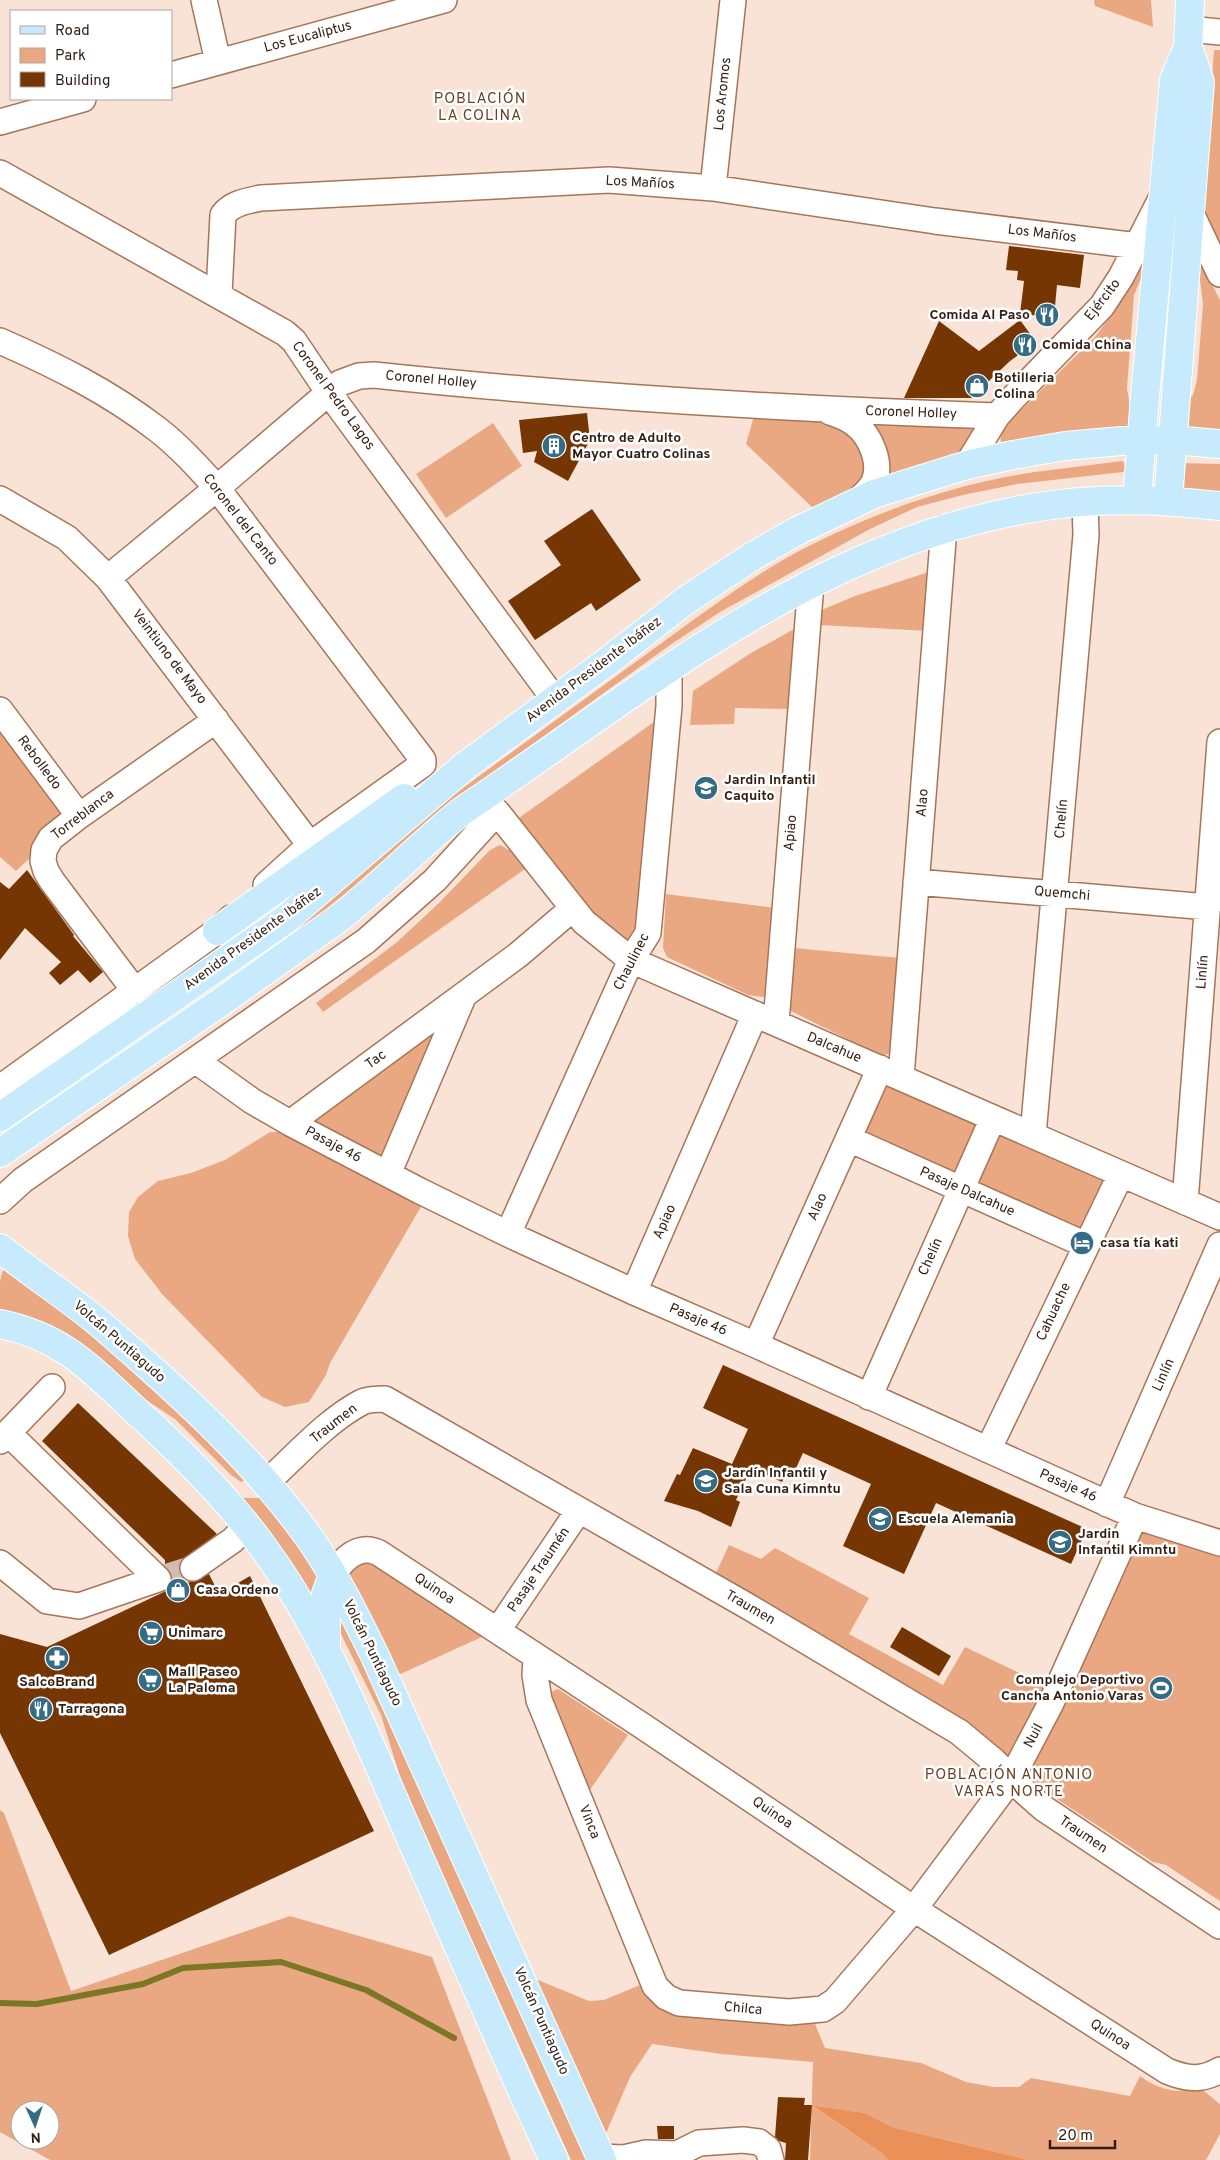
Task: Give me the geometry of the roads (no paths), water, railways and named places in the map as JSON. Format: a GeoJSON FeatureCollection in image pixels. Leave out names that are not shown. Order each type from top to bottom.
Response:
{"type":"FeatureCollection","features":[{"type":"Feature","properties":{"kind":"main road","name":"Ejército"},"geometry":{"type":"LineString","coordinates":[[1137,500],[1174,80],[1188,38],[1190,0]]}},
{"type":"Feature","properties":{"kind":"main road","name":"Ejército"},"geometry":{"type":"LineString","coordinates":[[1168,501],[1200,82],[1188,38]]}},
{"type":"Feature","properties":{"kind":"main road","name":"Avenida Presidente Ibáñez"},"geometry":{"type":"LineString","coordinates":[[0,1117],[285,920],[465,766],[704,587],[760,552],[857,501],[967,465],[1065,446],[1141,440],[1173,440],[1220,444]]}},
{"type":"Feature","properties":{"kind":"main road"},"geometry":{"type":"LineString","coordinates":[[0,1152],[218,1004],[327,926],[354,906],[432,835],[462,811],[530,766],[668,668],[737,624],[811,583],[872,555],[944,528],[1018,510],[1085,502],[1137,500],[1220,506]]}},
{"type":"Feature","properties":{"kind":"main road"},"geometry":{"type":"LineString","coordinates":[[218,931],[388,808],[420,788],[465,766]]}},
{"type":"Feature","properties":{"kind":"main road"},"geometry":{"type":"LineString","coordinates":[[497,812],[530,766]]}},
{"type":"Feature","properties":{"kind":"main road","name":"Volcán Puntiagudo"},"geometry":{"type":"LineString","coordinates":[[0,1248],[104,1327],[193,1407],[266,1483],[294,1516],[333,1575],[375,1656],[601,2159]]}},
{"type":"Feature","properties":{"kind":"main road"},"geometry":{"type":"LineString","coordinates":[[0,1324],[27,1330],[48,1338],[75,1355],[148,1422],[211,1486],[263,1546],[294,1593],[348,1693],[519,2085],[554,2160]]}},
{"type":"Feature","properties":{"kind":"main road"},"geometry":{"type":"LineString","coordinates":[[211,1486],[240,1490],[257,1487],[266,1483]]}},
{"type":"Feature","properties":{"kind":"main road"},"geometry":{"type":"LineString","coordinates":[[326,1650],[326,1594],[333,1575]]}},
{"type":"Feature","properties":{"kind":"street"},"geometry":{"type":"LineString","coordinates":[[204,0],[218,62]]}},
{"type":"Feature","properties":{"kind":"street","name":"Los Eucaliptus"},"geometry":{"type":"LineString","coordinates":[[172,75],[444,0]]}},
{"type":"Feature","properties":{"kind":"street","name":"Los Aromos"},"geometry":{"type":"LineString","coordinates":[[713,188],[733,0]]}},
{"type":"Feature","properties":{"kind":"street"},"geometry":{"type":"LineString","coordinates":[[1188,38],[1220,32]]}},
{"type":"Feature","properties":{"kind":"street"},"geometry":{"type":"LineString","coordinates":[[0,122],[79,100]]}},
{"type":"Feature","properties":{"kind":"street","name":"Coronel Pedro Lagos"},"geometry":{"type":"LineString","coordinates":[[0,173],[219,294],[285,333],[294,341],[329,393],[555,700]]}},
{"type":"Feature","properties":{"kind":"street","name":"Los Mañíos"},"geometry":{"type":"LineString","coordinates":[[219,294],[223,215],[227,209],[261,198],[609,180],[713,188],[935,221],[1138,246]]}},
{"type":"Feature","properties":{"kind":"street","name":"Ejército"},"geometry":{"type":"LineString","coordinates":[[967,465],[997,416],[1102,306],[1121,277],[1164,193]]}},
{"type":"Feature","properties":{"kind":"street","name":"Ejército"},"geometry":{"type":"LineString","coordinates":[[1191,213],[1220,274]]}},
{"type":"Feature","properties":{"kind":"street","name":"Coronel del Canto"},"geometry":{"type":"LineString","coordinates":[[0,341],[82,380],[122,404],[158,429],[188,456],[218,488],[424,762]]}},
{"type":"Feature","properties":{"kind":"street","name":"Coronel Holley"},"geometry":{"type":"LineString","coordinates":[[108,578],[349,378],[374,375],[587,394],[825,410],[997,416]]}},
{"type":"Feature","properties":{"kind":"street","name":"Coronel Holley"},"geometry":{"type":"LineString","coordinates":[[825,410],[855,424],[867,438],[876,457],[878,472],[869,489],[857,501]]}},
{"type":"Feature","properties":{"kind":"street","name":"Chelín"},"geometry":{"type":"LineString","coordinates":[[1034,1135],[1086,535],[1085,502]]}},
{"type":"Feature","properties":{"kind":"street","name":"Veintiuno de Mayo"},"geometry":{"type":"LineString","coordinates":[[2,504],[67,538],[108,578],[310,845]]}},
{"type":"Feature","properties":{"kind":"street","name":"Alao"},"geometry":{"type":"LineString","coordinates":[[756,1345],[849,1138],[890,1073],[916,882],[944,528]]}},
{"type":"Feature","properties":{"kind":"street","name":"Apiao"},"geometry":{"type":"LineString","coordinates":[[634,1292],[766,1018],[811,583]]}},
{"type":"Feature","properties":{"kind":"street","name":"Chaulinec"},"geometry":{"type":"LineString","coordinates":[[508,1234],[631,960],[646,938],[650,922],[669,706],[668,668]]}},
{"type":"Feature","properties":{"kind":"street","name":"Rebolledo"},"geometry":{"type":"LineString","coordinates":[[0,710],[79,816]]}},
{"type":"Feature","properties":{"kind":"street","name":"Torreblanca"},"geometry":{"type":"LineString","coordinates":[[134,991],[46,871],[44,861],[47,843],[79,816],[216,720]]}},
{"type":"Feature","properties":{"kind":"street","name":"Linlín"},"geometry":{"type":"LineString","coordinates":[[1185,1202],[1212,897],[1220,742]]}},
{"type":"Feature","properties":{"kind":"street","name":"Avenida Presidente Ibáñez"},"geometry":{"type":"LineString","coordinates":[[0,1088],[218,931],[310,845],[424,762]]}},
{"type":"Feature","properties":{"kind":"street"},"geometry":{"type":"LineString","coordinates":[[0,1201],[23,1180],[366,941],[435,880],[497,812]]}},
{"type":"Feature","properties":{"kind":"street","name":"Dalcahue"},"geometry":{"type":"LineString","coordinates":[[497,812],[572,909],[600,937],[631,960],[1220,1217]]}},
{"type":"Feature","properties":{"kind":"street","name":"Quemchi"},"geometry":{"type":"LineString","coordinates":[[916,882],[1056,894],[1212,897]]}},
{"type":"Feature","properties":{"kind":"street","name":"Tac"},"geometry":{"type":"LineString","coordinates":[[290,1123],[462,997],[538,939],[572,909]]}},
{"type":"Feature","properties":{"kind":"street","name":"Tac"},"geometry":{"type":"LineString","coordinates":[[388,1174],[462,997]]}},
{"type":"Feature","properties":{"kind":"street","name":"Pasaje 46"},"geometry":{"type":"LineString","coordinates":[[195,1060],[252,1101],[290,1123],[508,1234],[1107,1504],[1135,1516],[1220,1543]]}},
{"type":"Feature","properties":{"kind":"street","name":"Chelín"},"geometry":{"type":"LineString","coordinates":[[869,1397],[993,1118]]}},
{"type":"Feature","properties":{"kind":"street","name":"Pasaje Dalcahue"},"geometry":{"type":"LineString","coordinates":[[849,1138],[1086,1245]]}},
{"type":"Feature","properties":{"kind":"street","name":"Cahuache"},"geometry":{"type":"LineString","coordinates":[[988,1450],[1121,1174]]}},
{"type":"Feature","properties":{"kind":"street","name":"Linlín"},"geometry":{"type":"LineString","coordinates":[[1107,1504],[1220,1246]]}},
{"type":"Feature","properties":{"kind":"street"},"geometry":{"type":"LineString","coordinates":[[0,1563],[47,1601],[79,1606],[162,1578],[4,1437],[52,1387]]}},
{"type":"Feature","properties":{"kind":"street","name":"Traumen"},"geometry":{"type":"LineString","coordinates":[[266,1483],[338,1418],[362,1402],[373,1398],[385,1399],[749,1607],[959,1732],[994,1761],[1043,1808],[1220,1926]]}},
{"type":"Feature","properties":{"kind":"street","name":"Pasaje Traumén"},"geometry":{"type":"LineString","coordinates":[[498,1630],[579,1510]]}},
{"type":"Feature","properties":{"kind":"street","name":"Nuil"},"geometry":{"type":"LineString","coordinates":[[835,2001],[914,1909],[1011,1779],[1051,1703],[1135,1516]]}},
{"type":"Feature","properties":{"kind":"street"},"geometry":{"type":"LineString","coordinates":[[193,1568],[233,1540],[246,1526]]}},
{"type":"Feature","properties":{"kind":"street","name":"Quinoa"},"geometry":{"type":"LineString","coordinates":[[333,1575],[348,1556],[358,1551],[373,1550],[498,1630],[914,1909],[1167,2071],[1180,2076],[1198,2078],[1212,2075],[1220,2070]]}},
{"type":"Feature","properties":{"kind":"street","name":"Vinca"},"geometry":{"type":"LineString","coordinates":[[536,1656],[535,1675],[538,1700],[655,1986]]}},
{"type":"Feature","properties":{"kind":"street","name":"Chilca"},"geometry":{"type":"LineString","coordinates":[[655,1986],[666,1998],[679,2002],[752,2010],[809,2012],[823,2009],[835,2001]]}},
{"type":"Feature","properties":{"kind":"street"},"geometry":{"type":"LineString","coordinates":[[601,2159],[624,2158],[646,2153],[674,2157],[699,2143],[743,2140],[759,2142],[768,2149],[770,2160]]}},
{"type":"Feature","properties":{"kind":"waterway"},"geometry":{"type":"LineString","coordinates":[[0,2003],[37,2004],[143,1984],[183,1968],[281,1962],[366,1990],[454,2038]]}},
{"type":"Feature","properties":{"kind":"tunnel"},"geometry":{"type":"LineString","coordinates":[[165,1577],[193,1568]]}},
{"type":"Feature","properties":{"kind":"place","name":"Comida Al Paso"},"geometry":{"type":"Point","coordinates":[1047,315]}},
{"type":"Feature","properties":{"kind":"place","name":"Comida China"},"geometry":{"type":"Point","coordinates":[1025,345]}},
{"type":"Feature","properties":{"kind":"place","name":"Botilleria Colina"},"geometry":{"type":"Point","coordinates":[977,386]}},
{"type":"Feature","properties":{"kind":"place","name":"Centro de Adulto Mayor Cuatro Colinas"},"geometry":{"type":"Point","coordinates":[554,446]}},
{"type":"Feature","properties":{"kind":"place","name":"Jardin Infantil Caquito"},"geometry":{"type":"Point","coordinates":[706,788]}},
{"type":"Feature","properties":{"kind":"place","name":"casa tía kati"},"geometry":{"type":"Point","coordinates":[1082,1243]}},
{"type":"Feature","properties":{"kind":"place","name":"Jardín Infantil y Sala Cuna Kimntu"},"geometry":{"type":"Point","coordinates":[706,1481]}},
{"type":"Feature","properties":{"kind":"place","name":"Escuela Alemania"},"geometry":{"type":"Point","coordinates":[880,1519]}},
{"type":"Feature","properties":{"kind":"place","name":"Jardin Infantil Kimntu"},"geometry":{"type":"Point","coordinates":[1060,1542]}},
{"type":"Feature","properties":{"kind":"place","name":"Casa Ordeno"},"geometry":{"type":"Point","coordinates":[178,1590]}},
{"type":"Feature","properties":{"kind":"place","name":"Unimarc"},"geometry":{"type":"Point","coordinates":[151,1633]}},
{"type":"Feature","properties":{"kind":"place","name":"SalcoBrand"},"geometry":{"type":"Point","coordinates":[57,1658]}},
{"type":"Feature","properties":{"kind":"place","name":"Mall Paseo La Paloma"},"geometry":{"type":"Point","coordinates":[150,1680]}},
{"type":"Feature","properties":{"kind":"place","name":"Complejo Deportivo Cancha Antonio Varas"},"geometry":{"type":"Point","coordinates":[1161,1688]}},
{"type":"Feature","properties":{"kind":"place","name":"Tarragona"},"geometry":{"type":"Point","coordinates":[41,1709]}},
{"type":"Feature","properties":{"kind":"district","name":"POBLACIÓN LA COLINA"},"geometry":{"type":"Point","coordinates":[480,108]}},
{"type":"Feature","properties":{"kind":"district","name":"POBLACIÓN ANTONIO VARAS NORTE"},"geometry":{"type":"Point","coordinates":[1009,1784]}}]}
